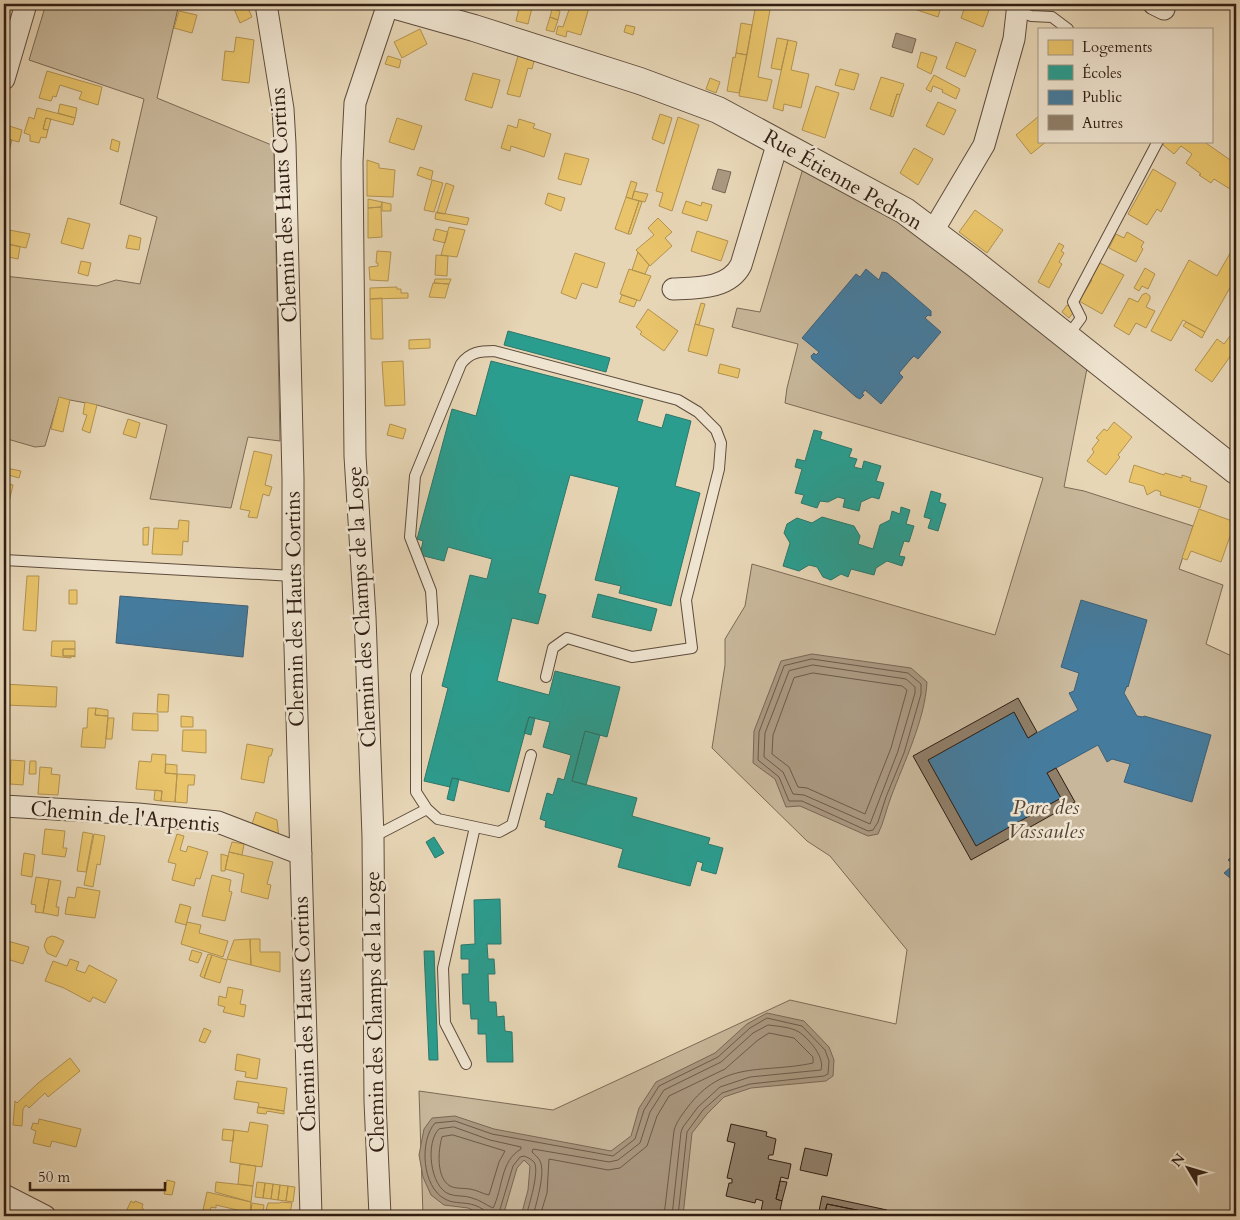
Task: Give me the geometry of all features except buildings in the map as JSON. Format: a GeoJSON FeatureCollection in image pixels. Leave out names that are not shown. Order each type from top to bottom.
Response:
{"type":"FeatureCollection","features":[{"type":"Feature","properties":{"kind":"street"},"geometry":{"type":"LineString","coordinates":[[4,79],[26,4]]}},
{"type":"Feature","properties":{"kind":"street","name":"Chemin des Hauts Cortins"},"geometry":{"type":"LineString","coordinates":[[266,4],[283,109],[285,144],[293,478],[293,576],[311,1216]]}},
{"type":"Feature","properties":{"kind":"street","name":"Rue Étienne Pedron"},"geometry":{"type":"LineString","coordinates":[[388,4],[474,28],[640,81],[718,110],[905,211],[1068,337],[1236,471]]}},
{"type":"Feature","properties":{"kind":"street","name":"Chemin des Champs de la Loge"},"geometry":{"type":"LineString","coordinates":[[380,1216],[375,1101],[373,837],[365,617],[355,456],[352,162],[355,103],[388,4]]}},
{"type":"Feature","properties":{"kind":"street"},"geometry":{"type":"LineString","coordinates":[[933,231],[984,145],[1014,39],[1018,7]]}},
{"type":"Feature","properties":{"kind":"street"},"geometry":{"type":"LineString","coordinates":[[673,289],[702,287],[718,283],[736,274],[741,265],[778,142]]}},
{"type":"Feature","properties":{"kind":"street","name":"Chemin de l'Arpentis"},"geometry":{"type":"LineString","coordinates":[[4,806],[138,814],[218,822],[301,854]]}},
{"type":"Feature","properties":{"kind":"street"},"geometry":{"type":"LineString","coordinates":[[4,1195],[45,1216]]}},
{"type":"Feature","properties":{"kind":"lane"},"geometry":{"type":"LineString","coordinates":[[1018,7],[1031,16],[1052,17],[1067,28]]}},
{"type":"Feature","properties":{"kind":"lane"},"geometry":{"type":"LineString","coordinates":[[1068,337],[1081,318],[1073,302],[1157,142]]}},
{"type":"Feature","properties":{"kind":"lane"},"geometry":{"type":"LineString","coordinates":[[531,755],[512,825],[499,832],[438,819],[427,809],[416,792],[416,675],[433,623],[431,591],[410,537],[415,476],[461,364],[468,355],[481,351],[494,351],[678,400],[698,412],[716,430],[721,443],[719,469],[686,600],[692,648],[632,657],[567,638],[553,648],[546,676]]}},
{"type":"Feature","properties":{"kind":"lane"},"geometry":{"type":"LineString","coordinates":[[4,560],[293,576]]}},
{"type":"Feature","properties":{"kind":"lane"},"geometry":{"type":"LineString","coordinates":[[373,837],[427,809]]}},
{"type":"Feature","properties":{"kind":"lane"},"geometry":{"type":"LineString","coordinates":[[466,1064],[445,1023],[443,968],[475,827]]}},
{"type":"Feature","properties":{"kind":"green space"},"geometry":{"type":"Polygon","coordinates":[[[46,4],[179,4],[157,98],[274,146],[280,441],[248,437],[231,508],[150,499],[167,425],[97,405],[59,398],[45,446],[35,447],[4,438],[4,276],[97,286],[116,280],[140,284],[157,217],[120,204],[144,99],[29,60],[46,4]]]}},
{"type":"Feature","properties":{"kind":"green space","name":"Parc des Vassaules"},"geometry":{"type":"Polygon","coordinates":[[[804,165],[950,246],[1089,358],[1064,487],[1084,491],[1193,526],[1179,569],[1223,585],[1206,644],[1236,658],[1236,1216],[423,1216],[419,1091],[553,1110],[790,1000],[896,1024],[907,950],[830,856],[807,841],[712,748],[725,665],[725,639],[745,606],[752,564],[995,635],[1043,478],[785,403],[798,344],[732,327],[737,308],[760,312],[804,165]]]}},
{"type":"Feature","properties":{"kind":"water"},"geometry":{"type":"Polygon","coordinates":[[[896,33],[916,39],[912,53],[892,47],[896,33]]]}},
{"type":"Feature","properties":{"kind":"water"},"geometry":{"type":"Polygon","coordinates":[[[718,169],[731,172],[725,193],[712,189],[718,169]]]}},
{"type":"Feature","properties":{"kind":"water"},"geometry":{"type":"Polygon","coordinates":[[[812,654],[911,668],[927,682],[918,726],[878,834],[868,836],[800,806],[786,807],[775,779],[753,763],[754,731],[781,661],[812,654]]]}},
{"type":"Feature","properties":{"kind":"water"},"geometry":{"type":"Polygon","coordinates":[[[767,1013],[804,1021],[829,1047],[834,1060],[833,1076],[826,1081],[751,1088],[724,1097],[692,1133],[683,1216],[521,1216],[528,1190],[530,1166],[524,1160],[517,1168],[503,1216],[485,1216],[468,1208],[444,1205],[431,1195],[423,1177],[419,1155],[424,1129],[432,1118],[455,1116],[494,1129],[611,1151],[631,1136],[639,1108],[656,1082],[715,1053],[747,1024],[767,1013]]]}}]}
